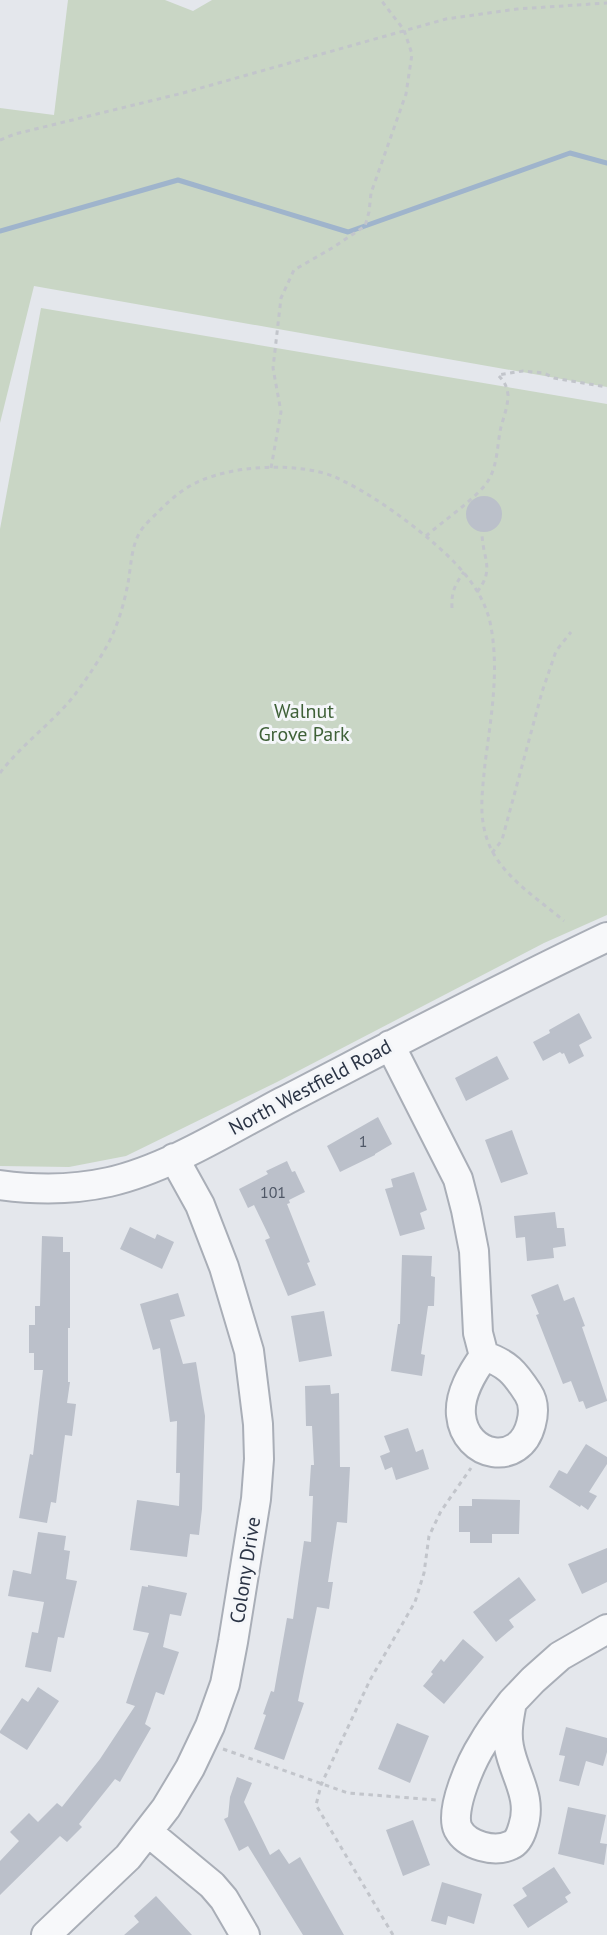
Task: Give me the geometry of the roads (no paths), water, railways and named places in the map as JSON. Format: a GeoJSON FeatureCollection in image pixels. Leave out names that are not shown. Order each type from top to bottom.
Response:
{"type":"FeatureCollection","features":[{"type":"Feature","properties":{"kind":"street","name":"North Westfield Road"},"geometry":{"type":"LineString","coordinates":[[0,1185],[50,1189],[84,1187],[111,1182],[174,1158],[390,1045],[607,937]]}},
{"type":"Feature","properties":{"kind":"street"},"geometry":{"type":"LineString","coordinates":[[390,1045],[436,1131],[458,1179],[474,1251],[478,1333],[484,1356],[472,1373],[463,1398],[461,1415],[466,1432],[473,1442],[483,1450],[500,1454],[510,1451],[528,1434],[533,1412],[532,1399],[516,1374],[498,1360],[484,1356]]}},
{"type":"Feature","properties":{"kind":"street","name":"Colony Drive"},"geometry":{"type":"LineString","coordinates":[[46,1935],[128,1857],[166,1808],[190,1768],[210,1726],[225,1684],[256,1499],[259,1459],[258,1424],[249,1351],[240,1313],[201,1205],[174,1158]]}},
{"type":"Feature","properties":{"kind":"street"},"geometry":{"type":"LineString","coordinates":[[512,1702],[507,1732],[508,1746],[525,1793],[524,1825],[517,1840],[510,1846],[492,1848],[469,1842],[458,1829],[456,1816],[467,1776],[482,1744],[512,1702],[533,1680],[560,1656],[607,1629]]}},
{"type":"Feature","properties":{"kind":"street"},"geometry":{"type":"LineString","coordinates":[[148,1832],[212,1885],[224,1899],[244,1935]]}},
{"type":"Feature","properties":{"kind":"waterway"},"geometry":{"type":"LineString","coordinates":[[0,231],[178,180],[348,232],[570,153],[607,163]]}},
{"type":"Feature","properties":{"kind":"park label","name":"Walnut Grove Park"},"geometry":{"type":"Point","coordinates":[304,722]}}]}
